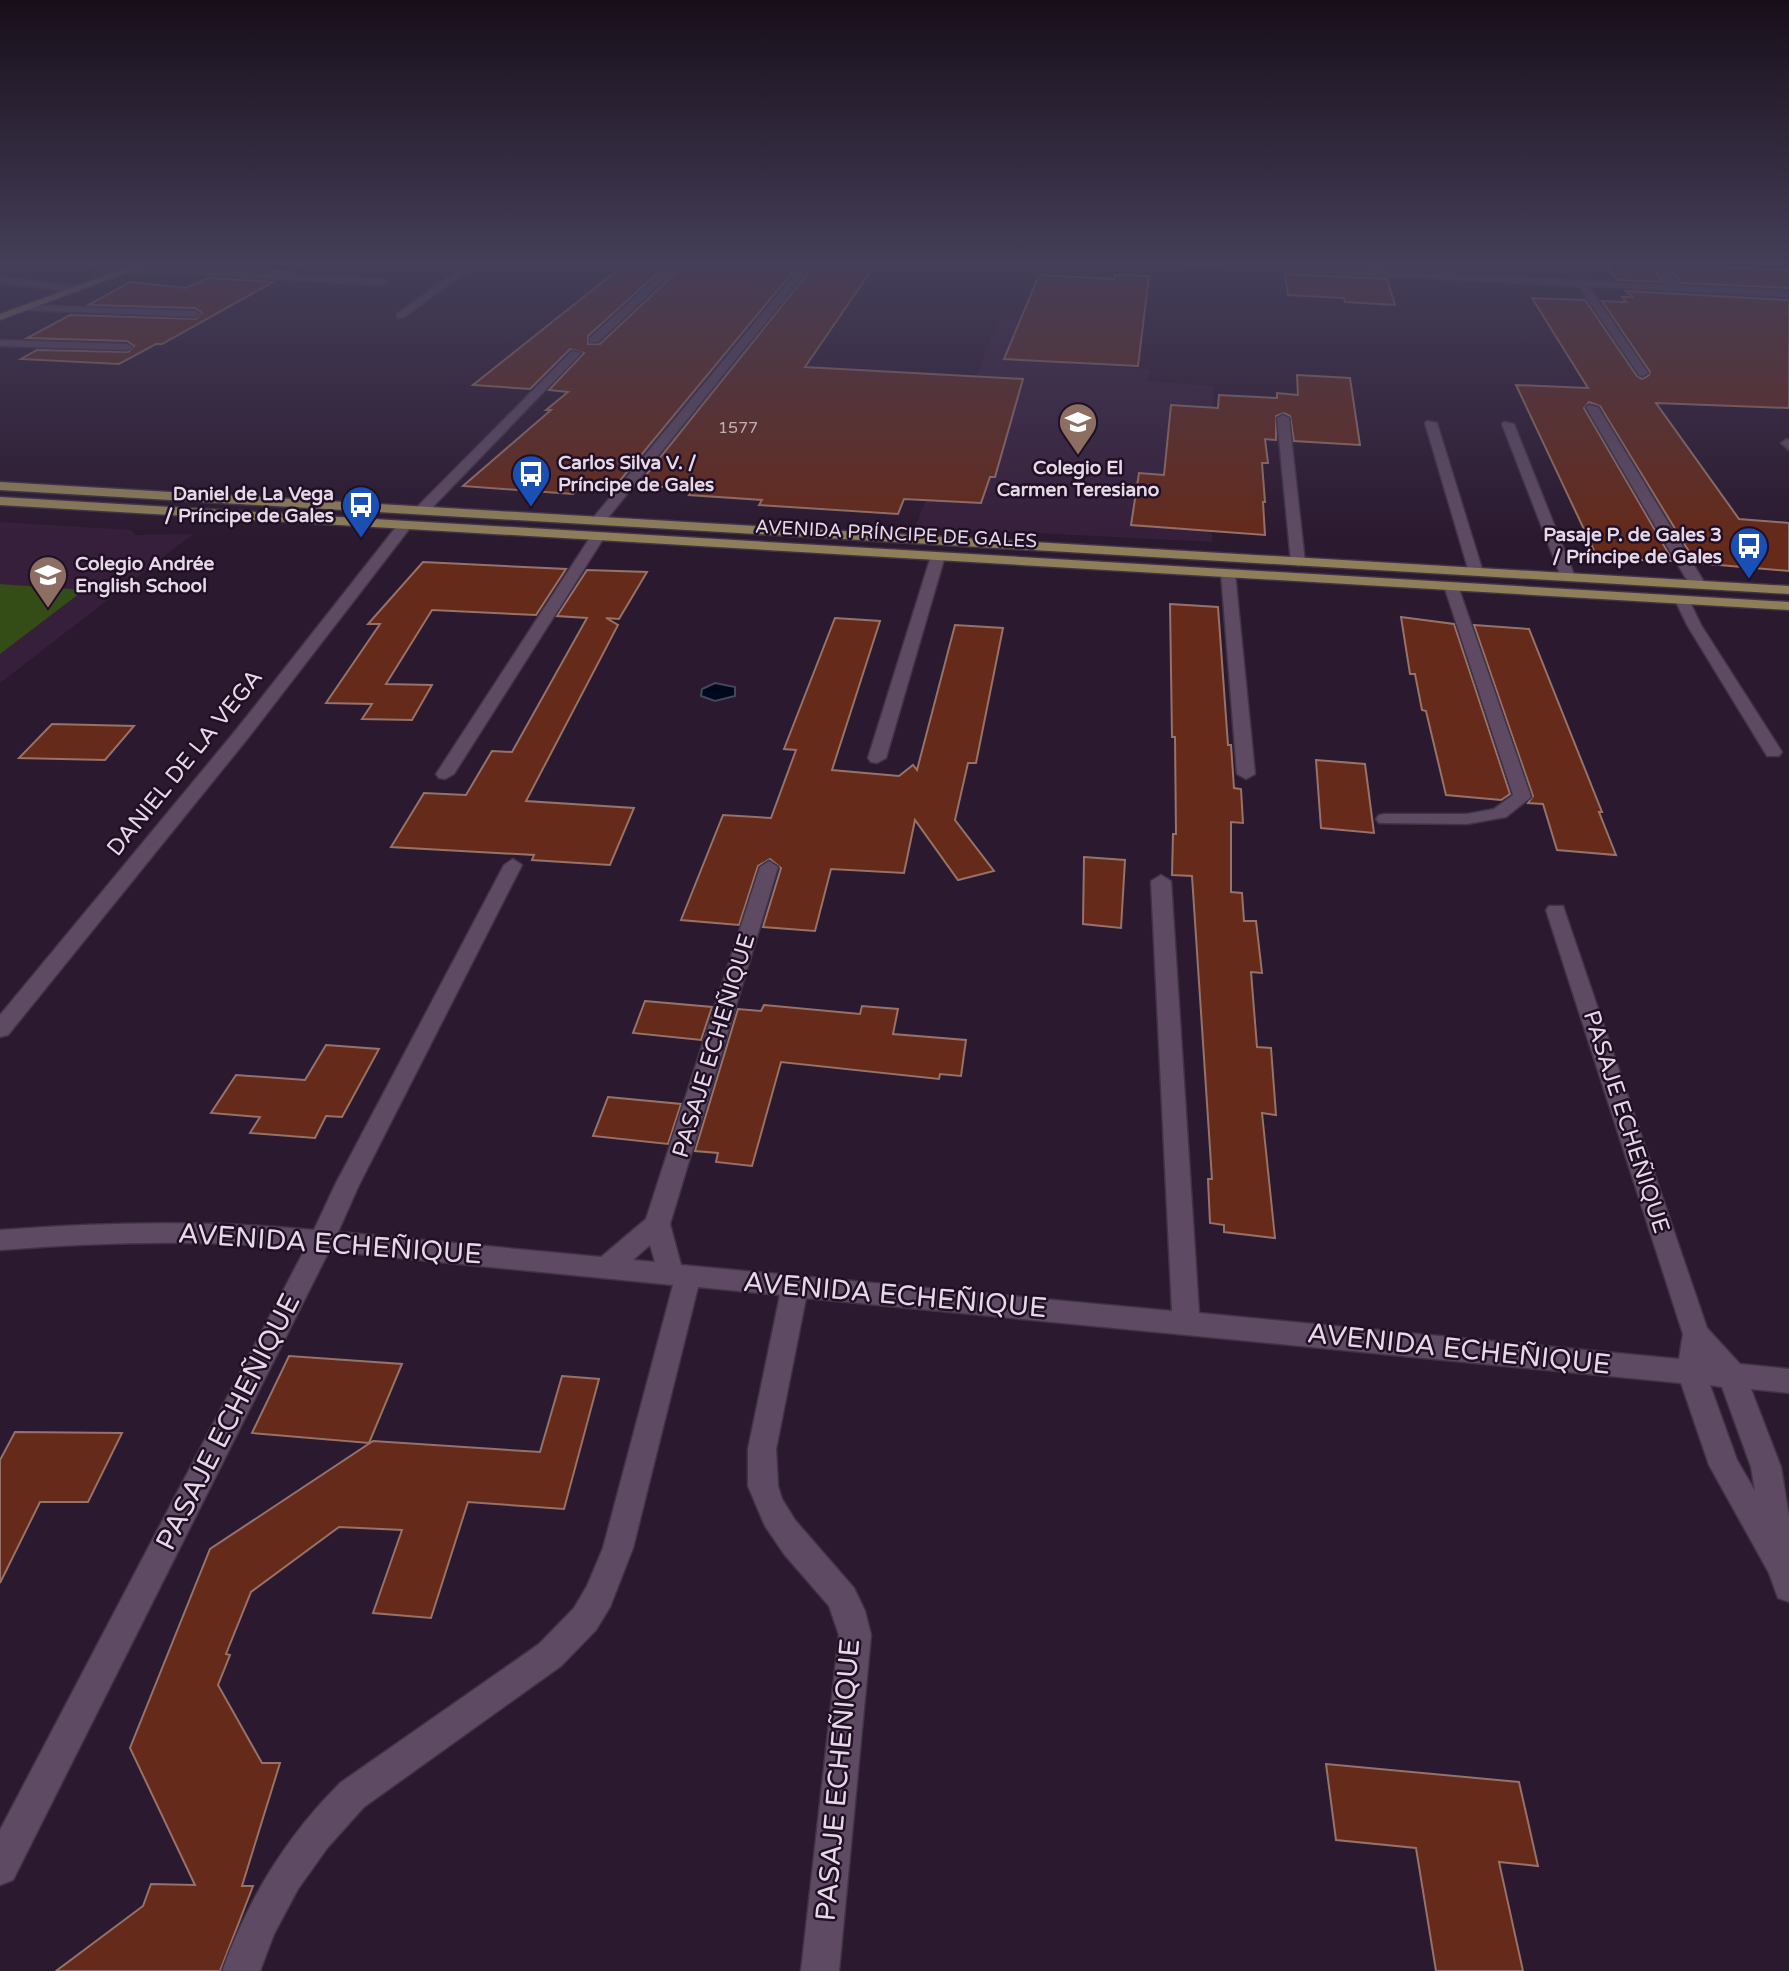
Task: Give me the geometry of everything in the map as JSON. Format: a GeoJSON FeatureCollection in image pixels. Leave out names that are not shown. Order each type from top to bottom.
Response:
{"type":"FeatureCollection","features":[{"type":"Feature","properties":{"kind":"main road","name":"AVENIDA PRÍNCIPE DE GALES"},"geometry":{"type":"LineString","coordinates":[[0,486],[1789,590]]}},
{"type":"Feature","properties":{"kind":"main road","name":"AVENIDA PRÍNCIPE DE GALES"},"geometry":{"type":"LineString","coordinates":[[0,501],[1789,606]]}},
{"type":"Feature","properties":{"kind":"street"},"geometry":{"type":"LineString","coordinates":[[422,510],[576,354]]}},
{"type":"Feature","properties":{"kind":"street"},"geometry":{"type":"LineString","coordinates":[[598,521],[735,354]]}},
{"type":"Feature","properties":{"kind":"street"},"geometry":{"type":"LineString","coordinates":[[1630,354],[1643,373]]}},
{"type":"Feature","properties":{"kind":"street"},"geometry":{"type":"LineString","coordinates":[[1592,407],[1699,585]]}},
{"type":"Feature","properties":{"kind":"street"},"geometry":{"type":"LineString","coordinates":[[1283,418],[1298,562]]}},
{"type":"Feature","properties":{"kind":"street"},"geometry":{"type":"LineString","coordinates":[[1431,423],[1476,572]]}},
{"type":"Feature","properties":{"kind":"street"},"geometry":{"type":"LineString","coordinates":[[1507,424],[1568,577]]}},
{"type":"Feature","properties":{"kind":"street","name":"DANIEL DE LA VEGA"},"geometry":{"type":"LineString","coordinates":[[0,1030],[242,734],[405,525]]}},
{"type":"Feature","properties":{"kind":"street"},"geometry":{"type":"LineString","coordinates":[[445,774],[598,536]]}},
{"type":"Feature","properties":{"kind":"street"},"geometry":{"type":"LineString","coordinates":[[877,758],[938,556]]}},
{"type":"Feature","properties":{"kind":"street"},"geometry":{"type":"LineString","coordinates":[[1228,573],[1246,774]]}},
{"type":"Feature","properties":{"kind":"street"},"geometry":{"type":"LineString","coordinates":[[1385,819],[1467,819],[1500,813],[1522,797],[1451,586]]}},
{"type":"Feature","properties":{"kind":"street"},"geometry":{"type":"LineString","coordinates":[[1682,600],[1773,752]]}},
{"type":"Feature","properties":{"kind":"street","name":"PASAJE ECHEÑIQUE"},"geometry":{"type":"LineString","coordinates":[[0,1867],[322,1241],[346,1185],[513,865]]}},
{"type":"Feature","properties":{"kind":"street","name":"PASAJE ECHEÑIQUE"},"geometry":{"type":"LineString","coordinates":[[657,1224],[769,867]]}},
{"type":"Feature","properties":{"kind":"street"},"geometry":{"type":"LineString","coordinates":[[1161,881],[1186,1322]]}},
{"type":"Feature","properties":{"kind":"street","name":"PASAJE ECHEÑIQUE"},"geometry":{"type":"LineString","coordinates":[[1556,910],[1696,1334],[1732,1375]]}},
{"type":"Feature","properties":{"kind":"street"},"geometry":{"type":"LineString","coordinates":[[242,1971],[253,1937],[277,1889],[305,1845],[327,1819],[352,1795],[550,1655],[584,1619],[599,1596],[618,1548],[679,1275],[657,1224],[606,1268]]}},
{"type":"Feature","properties":{"kind":"street","name":"AVENIDA ECHEÑIQUE"},"geometry":{"type":"LineString","coordinates":[[0,1240],[156,1231],[241,1233],[1789,1381]]}},
{"type":"Feature","properties":{"kind":"street","name":"PASAJE ECHEÑIQUE"},"geometry":{"type":"LineString","coordinates":[[795,1285],[762,1449],[762,1488],[769,1509],[782,1528],[835,1587],[847,1607],[855,1635],[820,1971]]}},
{"type":"Feature","properties":{"kind":"street","name":"PASAJE ECHEÑIQUE"},"geometry":{"type":"LineString","coordinates":[[1691,1371],[1696,1334]]}},
{"type":"Feature","properties":{"kind":"street"},"geometry":{"type":"LineString","coordinates":[[1691,1371],[1724,1465],[1785,1577]]}},
{"type":"Feature","properties":{"kind":"street"},"geometry":{"type":"LineString","coordinates":[[1732,1375],[1766,1466],[1785,1577]]}},
{"type":"Feature","properties":{"kind":"shaded area","name":"Colegio El Carmen Teresiano"},"geometry":{"type":"Polygon","coordinates":[[[985,354],[1071,354],[1068,364],[1150,369],[1147,381],[1213,386],[1212,542],[915,527],[985,354]]]}},
{"type":"Feature","properties":{"kind":"shaded area","name":"Colegio Andrée English School"},"geometry":{"type":"Polygon","coordinates":[[[0,522],[131,530],[136,535],[193,534],[0,683],[0,522]]]}},
{"type":"Feature","properties":{"kind":"green space"},"geometry":{"type":"Polygon","coordinates":[[[0,584],[84,590],[0,654],[0,584]]]}},
{"type":"Feature","properties":{"kind":"water"},"geometry":{"type":"Polygon","coordinates":[[[715,683],[735,687],[735,696],[715,701],[701,696],[702,689],[715,683]]]}},
{"type":"Feature","properties":{"kind":"building"},"geometry":{"type":"Polygon","coordinates":[[[30,354],[138,354],[119,364],[21,359],[30,354]]]}},
{"type":"Feature","properties":{"kind":"building"},"geometry":{"type":"Polygon","coordinates":[[[512,354],[565,354],[530,389],[473,385],[512,354]]]}},
{"type":"Feature","properties":{"kind":"building"},"geometry":{"type":"Polygon","coordinates":[[[583,354],[725,354],[618,483],[610,483],[607,486],[582,484],[573,494],[463,486],[568,392],[549,390],[583,354]]]}},
{"type":"Feature","properties":{"kind":"building"},"geometry":{"type":"Polygon","coordinates":[[[743,354],[814,354],[805,367],[1023,379],[995,477],[990,477],[981,503],[904,499],[898,514],[759,505],[762,500],[689,495],[693,489],[638,485],[743,354]]]}},
{"type":"Feature","properties":{"kind":"building"},"geometry":{"type":"Polygon","coordinates":[[[1006,354],[1139,354],[1138,366],[1004,359],[1006,354]]]}},
{"type":"Feature","properties":{"kind":"building"},"geometry":{"type":"Polygon","coordinates":[[[1567,354],[1622,354],[1637,376],[1642,379],[1650,372],[1638,354],[1789,354],[1789,408],[1656,403],[1739,519],[1789,523],[1789,571],[1696,563],[1600,406],[1589,402],[1584,408],[1673,561],[1598,559],[1516,385],[1588,388],[1567,354]]]}},
{"type":"Feature","properties":{"kind":"building"},"geometry":{"type":"Polygon","coordinates":[[[1297,375],[1350,378],[1360,445],[1294,441],[1290,416],[1284,413],[1276,416],[1276,440],[1265,439],[1268,463],[1262,463],[1265,535],[1131,525],[1139,473],[1164,475],[1171,405],[1218,408],[1219,395],[1277,398],[1277,393],[1298,395],[1297,375]]]}},
{"type":"Feature","properties":{"kind":"building"},"geometry":{"type":"Polygon","coordinates":[[[423,562],[566,569],[536,615],[432,610],[386,684],[432,685],[412,720],[362,719],[372,704],[326,703],[380,624],[368,624],[423,562]]]}},
{"type":"Feature","properties":{"kind":"building"},"geometry":{"type":"Polygon","coordinates":[[[587,570],[647,572],[619,619],[606,618],[618,625],[526,801],[634,808],[610,865],[532,860],[534,855],[391,847],[424,793],[466,795],[492,751],[512,752],[587,618],[557,616],[587,570]]]}},
{"type":"Feature","properties":{"kind":"building"},"geometry":{"type":"Polygon","coordinates":[[[1170,604],[1218,607],[1228,745],[1231,745],[1234,788],[1241,789],[1243,823],[1231,822],[1231,892],[1242,893],[1244,921],[1256,921],[1262,973],[1251,972],[1257,1047],[1271,1048],[1276,1115],[1262,1113],[1275,1238],[1224,1232],[1224,1225],[1210,1223],[1208,1179],[1212,1179],[1192,876],[1172,875],[1173,834],[1176,834],[1170,604]]]}},
{"type":"Feature","properties":{"kind":"building"},"geometry":{"type":"Polygon","coordinates":[[[1401,617],[1454,624],[1510,794],[1501,800],[1446,795],[1426,711],[1422,710],[1415,674],[1410,674],[1401,617]]]}},
{"type":"Feature","properties":{"kind":"building"},"geometry":{"type":"Polygon","coordinates":[[[835,618],[880,621],[832,770],[899,776],[913,765],[917,770],[955,625],[1003,628],[976,763],[968,763],[955,820],[994,871],[958,880],[915,820],[904,873],[831,869],[815,931],[763,927],[781,868],[770,859],[758,866],[739,925],[681,920],[723,815],[771,818],[796,750],[784,749],[835,618]]]}},
{"type":"Feature","properties":{"kind":"building"},"geometry":{"type":"Polygon","coordinates":[[[1474,625],[1529,629],[1602,812],[1599,812],[1616,855],[1557,850],[1543,804],[1528,803],[1533,796],[1474,625]]]}},
{"type":"Feature","properties":{"kind":"building"},"geometry":{"type":"Polygon","coordinates":[[[52,724],[134,726],[105,760],[19,758],[52,724]]]}},
{"type":"Feature","properties":{"kind":"building"},"geometry":{"type":"Polygon","coordinates":[[[1316,760],[1365,764],[1374,833],[1321,828],[1316,760]]]}},
{"type":"Feature","properties":{"kind":"building"},"geometry":{"type":"Polygon","coordinates":[[[1084,857],[1125,860],[1121,928],[1083,924],[1084,857]]]}},
{"type":"Feature","properties":{"kind":"building"},"geometry":{"type":"Polygon","coordinates":[[[645,1001],[712,1007],[701,1040],[633,1033],[645,1001]]]}},
{"type":"Feature","properties":{"kind":"building"},"geometry":{"type":"Polygon","coordinates":[[[764,1005],[860,1014],[862,1006],[898,1009],[893,1034],[966,1040],[961,1076],[940,1074],[939,1079],[781,1062],[752,1166],[716,1162],[718,1153],[695,1151],[738,1009],[761,1011],[764,1005]]]}},
{"type":"Feature","properties":{"kind":"building"},"geometry":{"type":"Polygon","coordinates":[[[326,1045],[379,1049],[342,1117],[326,1116],[315,1138],[250,1133],[260,1117],[211,1113],[236,1075],[305,1080],[326,1045]]]}},
{"type":"Feature","properties":{"kind":"building"},"geometry":{"type":"Polygon","coordinates":[[[608,1097],[681,1104],[668,1144],[593,1136],[608,1097]]]}},
{"type":"Feature","properties":{"kind":"building"},"geometry":{"type":"Polygon","coordinates":[[[289,1356],[402,1364],[369,1443],[252,1433],[289,1356]]]}},
{"type":"Feature","properties":{"kind":"building"},"geometry":{"type":"Polygon","coordinates":[[[562,1376],[599,1379],[564,1509],[468,1502],[431,1618],[373,1613],[402,1530],[339,1527],[251,1592],[226,1654],[230,1655],[218,1685],[262,1763],[280,1763],[242,1886],[253,1886],[220,1971],[56,1971],[143,1906],[151,1884],[195,1885],[130,1748],[210,1549],[373,1441],[540,1452],[562,1376]]]}},
{"type":"Feature","properties":{"kind":"building"},"geometry":{"type":"Polygon","coordinates":[[[15,1432],[122,1433],[88,1502],[40,1502],[0,1583],[0,1460],[15,1432]]]}},
{"type":"Feature","properties":{"kind":"building"},"geometry":{"type":"Polygon","coordinates":[[[1326,1764],[1519,1782],[1538,1866],[1499,1862],[1523,1971],[1436,1971],[1416,1848],[1336,1840],[1326,1764]]]}},
{"type":"Feature","properties":{"kind":"place","name":"Colegio El Carmen Teresiano"},"geometry":{"type":"Point","coordinates":[1078,456]}},
{"type":"Feature","properties":{"kind":"place","name":"Carlos Silva V. / Príncipe de Gales"},"geometry":{"type":"Point","coordinates":[531,508]}},
{"type":"Feature","properties":{"kind":"place","name":"Daniel de La Vega / Príncipe de Gales"},"geometry":{"type":"Point","coordinates":[361,539]}},
{"type":"Feature","properties":{"kind":"place","name":"Pasaje P. de Gales 3 / Príncipe de Gales"},"geometry":{"type":"Point","coordinates":[1749,580]}},
{"type":"Feature","properties":{"kind":"place","name":"Colegio Andrée English School"},"geometry":{"type":"Point","coordinates":[48,609]}}]}
